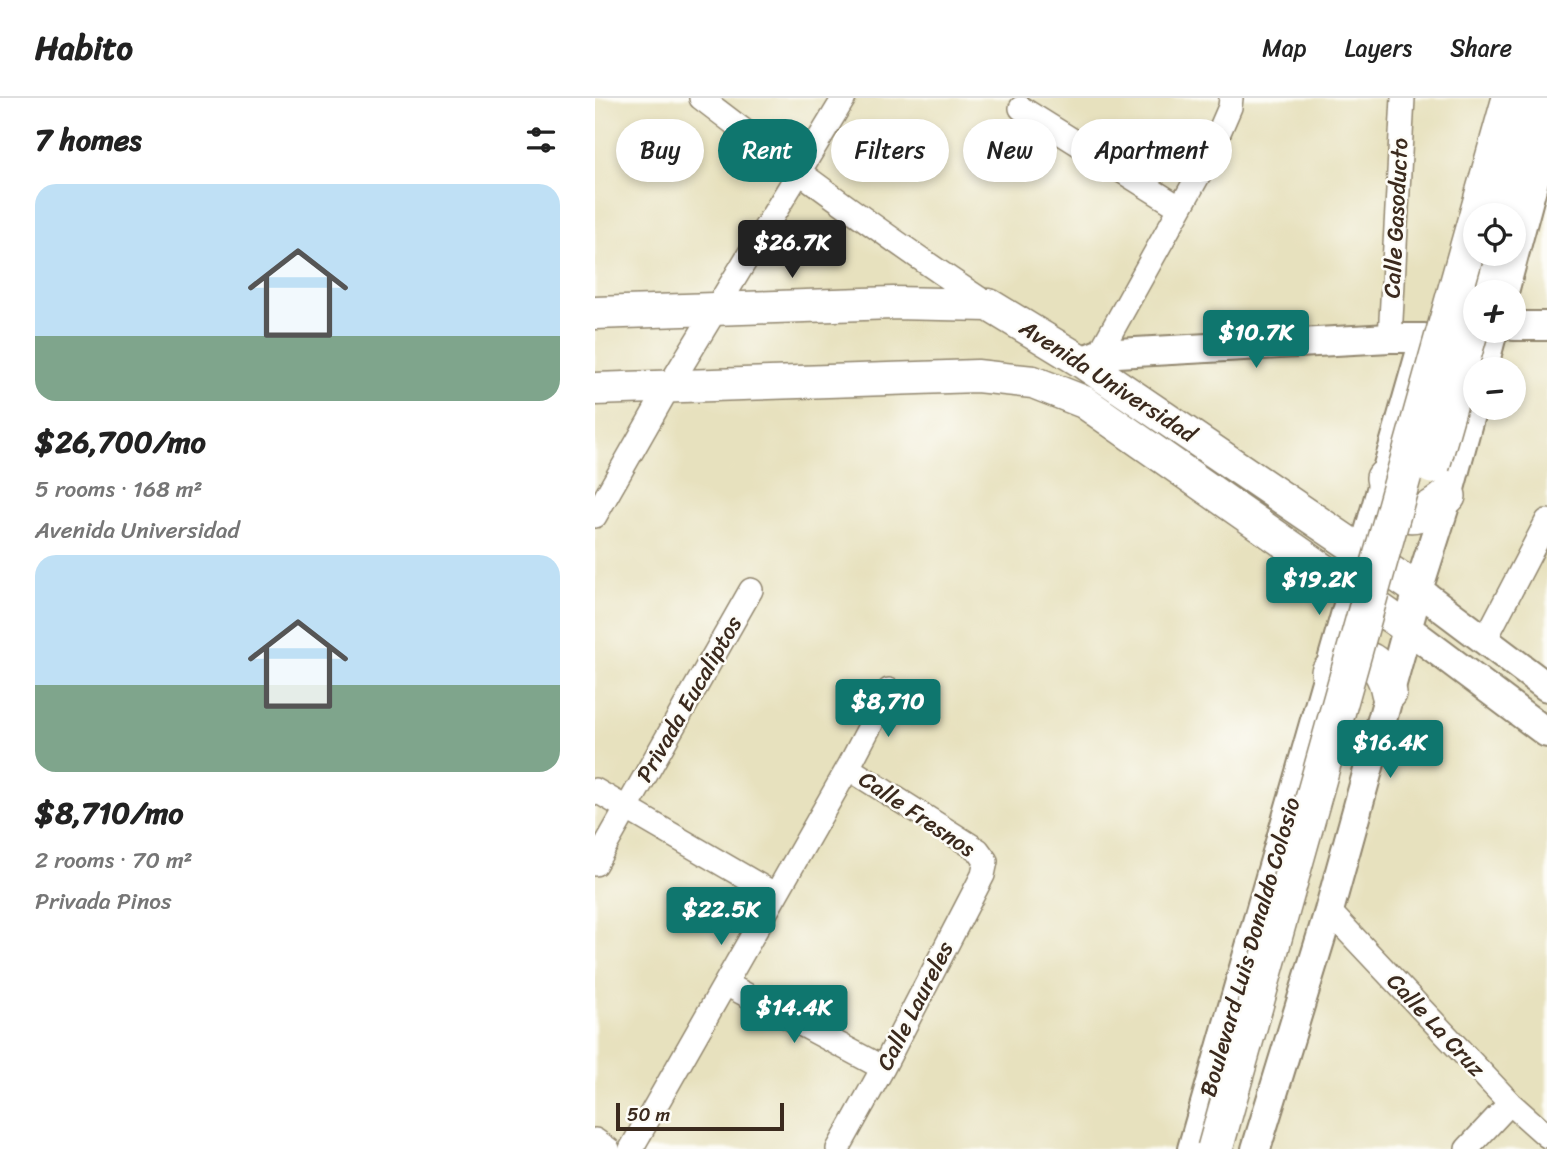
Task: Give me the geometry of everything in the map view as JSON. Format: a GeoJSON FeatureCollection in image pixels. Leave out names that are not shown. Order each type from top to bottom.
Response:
{"type":"FeatureCollection","features":[{"type":"Feature","properties":{"kind":"main road"},"geometry":{"type":"LineString","coordinates":[[1480,203],[1510,98]]}},
{"type":"Feature","properties":{"kind":"main road"},"geometry":{"type":"LineString","coordinates":[[1507,203],[1538,98]]}},
{"type":"Feature","properties":{"kind":"main road"},"geometry":{"type":"LineString","coordinates":[[1215,1149],[1463,265]]}},
{"type":"Feature","properties":{"kind":"main road"},"geometry":{"type":"LineString","coordinates":[[595,313],[716,307],[989,304]]}},
{"type":"Feature","properties":{"kind":"main road","name":"Avenida Universidad"},"geometry":{"type":"LineString","coordinates":[[989,304],[1090,358],[1417,590]]}},
{"type":"Feature","properties":{"kind":"main road"},"geometry":{"type":"LineString","coordinates":[[1235,1149],[1467,343]]}},
{"type":"Feature","properties":{"kind":"main road","name":"Avenida Universidad"},"geometry":{"type":"LineString","coordinates":[[595,389],[977,376],[1033,382],[1084,402],[1407,628]]}},
{"type":"Feature","properties":{"kind":"main road"},"geometry":{"type":"LineString","coordinates":[[1384,478],[1392,506],[1411,516],[1434,508],[1448,496]]}},
{"type":"Feature","properties":{"kind":"main road"},"geometry":{"type":"LineString","coordinates":[[1329,672],[1348,658],[1359,657],[1371,661],[1381,670],[1389,693]]}},
{"type":"Feature","properties":{"kind":"street"},"geometry":{"type":"LineString","coordinates":[[701,98],[729,119]]}},
{"type":"Feature","properties":{"kind":"street"},"geometry":{"type":"LineString","coordinates":[[817,144],[844,98]]}},
{"type":"Feature","properties":{"kind":"street"},"geometry":{"type":"LineString","coordinates":[[1090,358],[1207,160],[1230,107],[1231,98]]}},
{"type":"Feature","properties":{"kind":"street","name":"Calle Gasoducto"},"geometry":{"type":"LineString","coordinates":[[1390,338],[1403,98]]}},
{"type":"Feature","properties":{"kind":"street","name":"Boulevard Luis Donaldo Colosio"},"geometry":{"type":"LineString","coordinates":[[1192,1149],[1493,98]]}},
{"type":"Feature","properties":{"kind":"street"},"geometry":{"type":"LineString","coordinates":[[1021,108],[1179,207]]}},
{"type":"Feature","properties":{"kind":"street"},"geometry":{"type":"LineString","coordinates":[[1507,280],[1547,132]]}},
{"type":"Feature","properties":{"kind":"street"},"geometry":{"type":"LineString","coordinates":[[595,516],[716,307],[794,182]]}},
{"type":"Feature","properties":{"kind":"street"},"geometry":{"type":"LineString","coordinates":[[812,182],[905,249],[989,304]]}},
{"type":"Feature","properties":{"kind":"street"},"geometry":{"type":"LineString","coordinates":[[1526,326],[1547,326]]}},
{"type":"Feature","properties":{"kind":"street"},"geometry":{"type":"LineString","coordinates":[[1090,358],[1424,338]]}},
{"type":"Feature","properties":{"kind":"street"},"geometry":{"type":"LineString","coordinates":[[1256,1149],[1329,911],[1417,590],[1448,496],[1469,420]]}},
{"type":"Feature","properties":{"kind":"street"},"geometry":{"type":"LineString","coordinates":[[1485,640],[1547,521]]}},
{"type":"Feature","properties":{"kind":"street","name":"Privada Eucaliptos"},"geometry":{"type":"LineString","coordinates":[[595,864],[751,590]]}},
{"type":"Feature","properties":{"kind":"street","name":"Avenida Universidad"},"geometry":{"type":"LineString","coordinates":[[1417,590],[1547,687]]}},
{"type":"Feature","properties":{"kind":"street","name":"Avenida Universidad"},"geometry":{"type":"LineString","coordinates":[[1407,628],[1547,733]]}},
{"type":"Feature","properties":{"kind":"street"},"geometry":{"type":"LineString","coordinates":[[632,1149],[774,894],[848,768],[889,690]]}},
{"type":"Feature","properties":{"kind":"street","name":"Calle Fresnos"},"geometry":{"type":"LineString","coordinates":[[848,768],[978,850],[986,861]]}},
{"type":"Feature","properties":{"kind":"street"},"geometry":{"type":"LineString","coordinates":[[595,790],[774,894]]}},
{"type":"Feature","properties":{"kind":"street","name":"Calle Laureles"},"geometry":{"type":"LineString","coordinates":[[838,1149],[983,875],[986,861]]}},
{"type":"Feature","properties":{"kind":"street","name":"Calle La Cruz"},"geometry":{"type":"LineString","coordinates":[[1329,911],[1510,1102],[1547,1136]]}},
{"type":"Feature","properties":{"kind":"street"},"geometry":{"type":"LineString","coordinates":[[726,984],[883,1068]]}},
{"type":"Feature","properties":{"kind":"street"},"geometry":{"type":"LineString","coordinates":[[1467,1149],[1510,1102]]}},
{"type":"Feature","properties":{"kind":"street"},"geometry":{"type":"LineString","coordinates":[[595,1140],[608,1149]]}}]}
